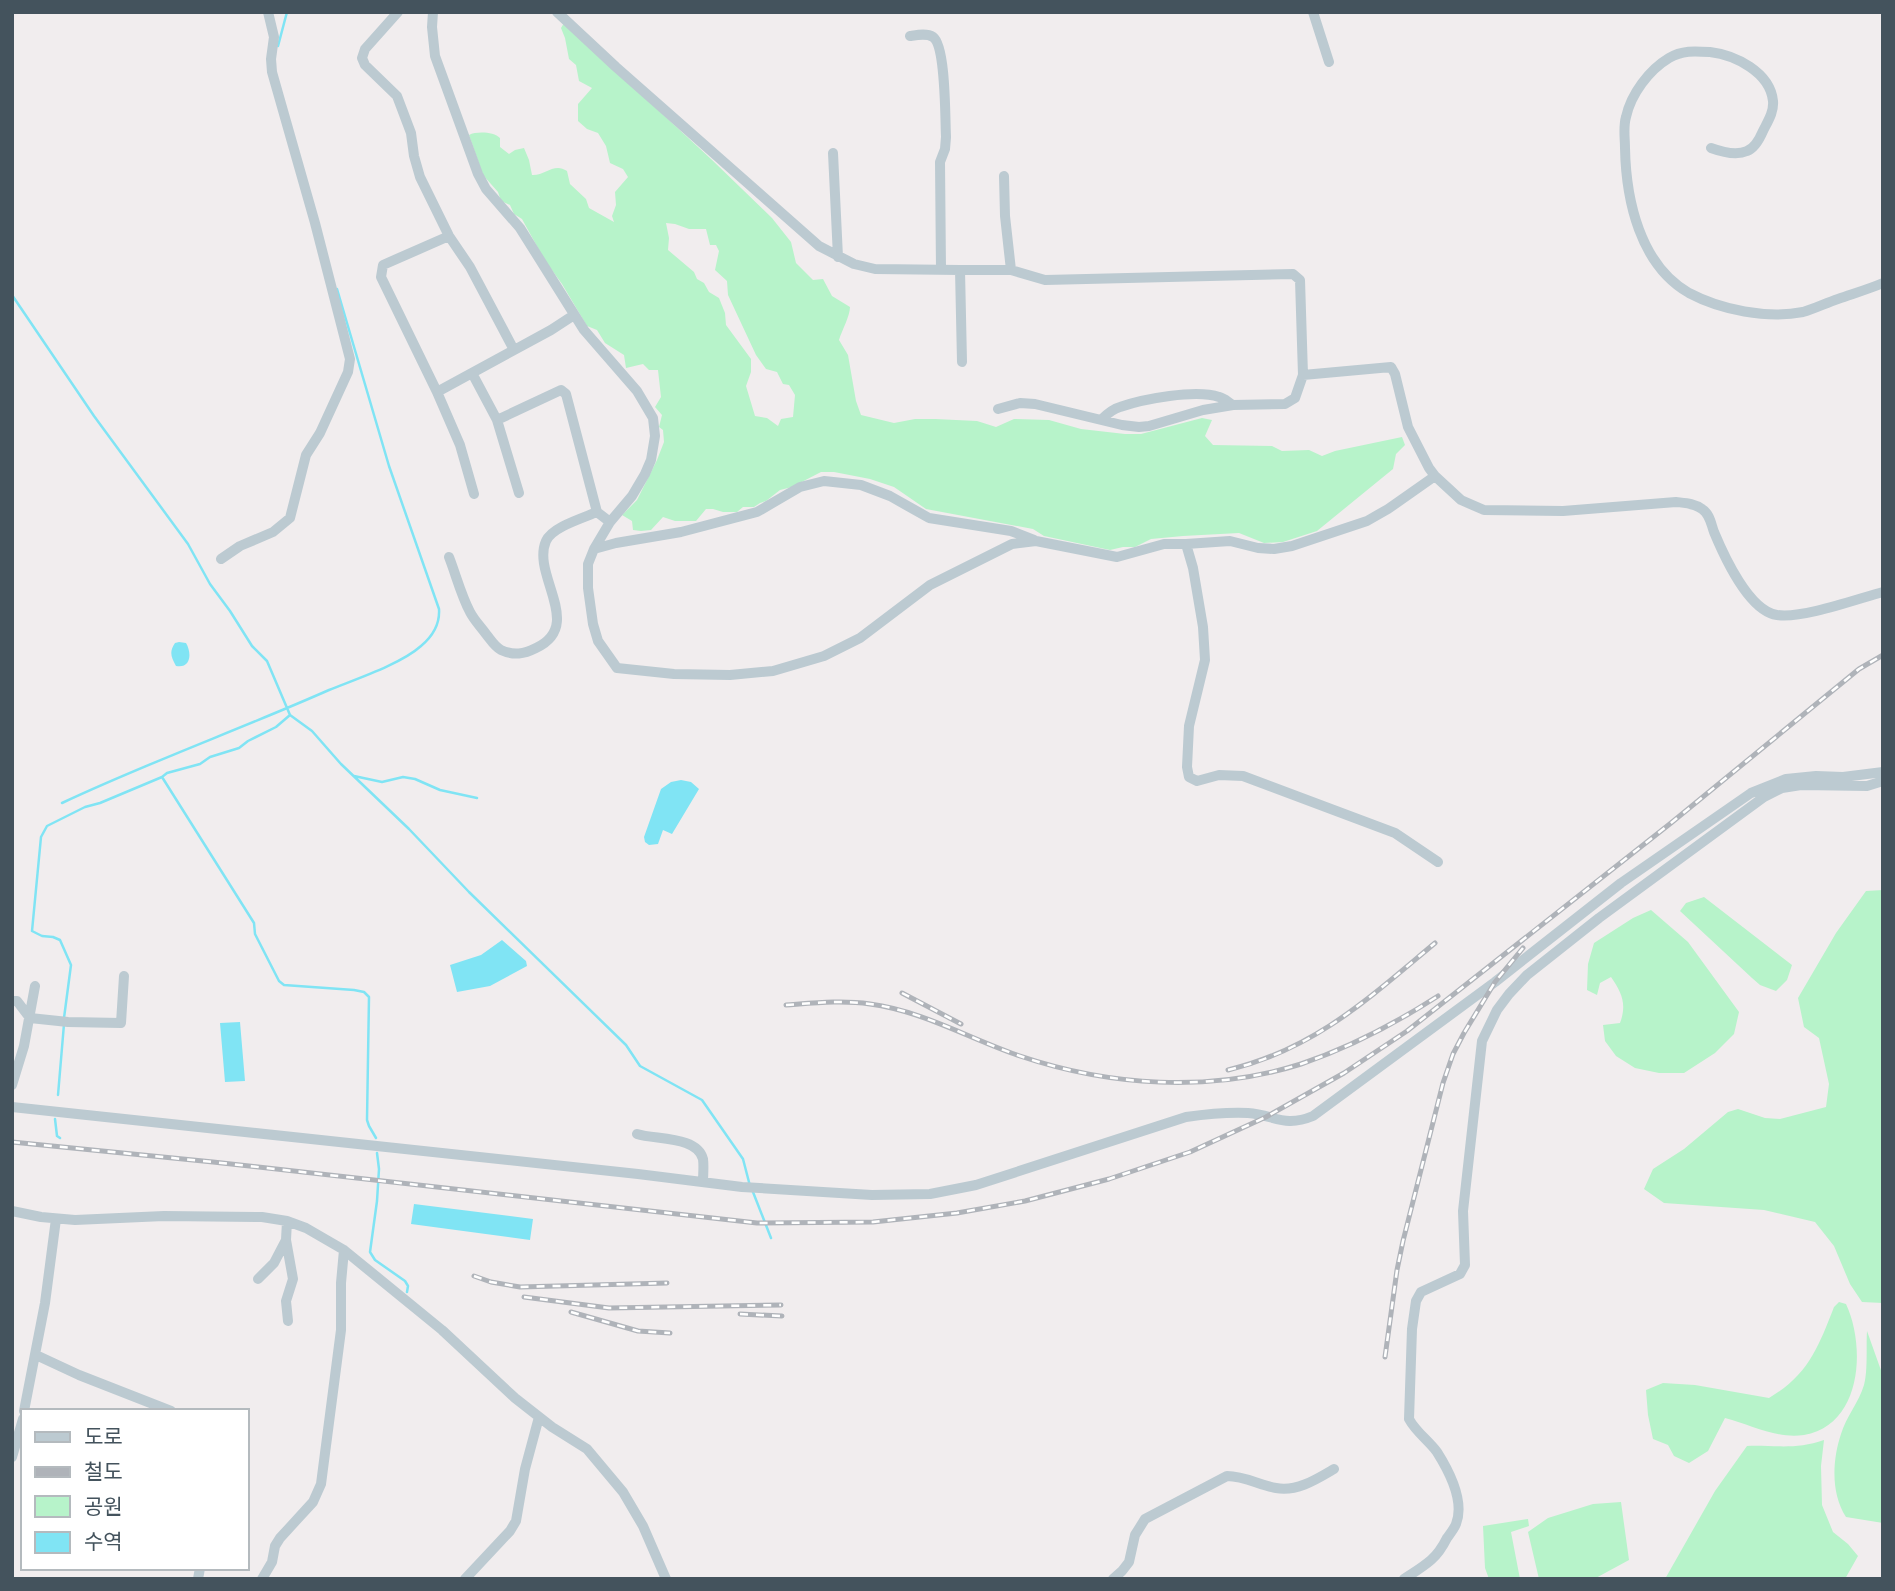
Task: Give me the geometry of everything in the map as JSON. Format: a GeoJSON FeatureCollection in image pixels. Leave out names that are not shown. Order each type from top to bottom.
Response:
{"type":"FeatureCollection","features":[{"type":"Feature","properties":{"kind":"street"},"geometry":{"type":"LineString","coordinates":[[221,559],[240,546],[273,532],[290,518],[306,455],[320,433],[348,372],[350,359],[272,72],[274,37],[268,12]]}},
{"type":"Feature","properties":{"kind":"street"},"geometry":{"type":"LineString","coordinates":[[398,12],[365,49],[362,58],[365,65],[397,96],[411,133],[414,156],[421,177],[449,236],[470,267],[514,349]]}},
{"type":"Feature","properties":{"kind":"street"},"geometry":{"type":"LineString","coordinates":[[433,12],[435,56],[478,174],[486,188],[520,228],[584,330],[637,391],[653,418],[655,436],[651,460],[632,496],[610,522],[588,564],[593,624],[598,641],[617,668],[674,674],[730,675],[773,671],[824,656],[860,638],[930,585],[1012,544],[1036,541]]}},
{"type":"Feature","properties":{"kind":"street"},"geometry":{"type":"LineString","coordinates":[[557,12],[808,237],[819,246],[854,264],[875,269],[1011,270],[1045,280],[1293,274],[1300,280],[1303,375],[1295,398],[1285,404],[1233,405],[1203,410],[1139,428],[1035,404],[1020,403],[998,409]]}},
{"type":"Feature","properties":{"kind":"street"},"geometry":{"type":"LineString","coordinates":[[1313,12],[1329,62]]}},
{"type":"Feature","properties":{"kind":"street"},"geometry":{"type":"LineString","coordinates":[[910,36],[928,35],[934,38],[939,45],[942,60],[946,137],[940,162],[942,270]]}},
{"type":"Feature","properties":{"kind":"street"},"geometry":{"type":"LineString","coordinates":[[1711,148],[1731,153],[1747,152],[1753,148],[1771,115],[1772,94],[1763,80],[1748,65],[1738,60],[1716,53],[1690,50],[1682,52],[1662,63],[1643,81],[1626,115],[1625,141],[1628,191],[1637,225],[1653,257],[1687,291],[1747,312],[1777,314],[1805,311],[1883,283]]}},
{"type":"Feature","properties":{"kind":"street"},"geometry":{"type":"LineString","coordinates":[[833,153],[838,257]]}},
{"type":"Feature","properties":{"kind":"street"},"geometry":{"type":"LineString","coordinates":[[1004,176],[1004,216],[1011,270]]}},
{"type":"Feature","properties":{"kind":"street"},"geometry":{"type":"LineString","coordinates":[[449,236],[383,265],[381,277],[460,444],[474,494]]}},
{"type":"Feature","properties":{"kind":"street"},"geometry":{"type":"LineString","coordinates":[[960,270],[962,362]]}},
{"type":"Feature","properties":{"kind":"street"},"geometry":{"type":"LineString","coordinates":[[437,392],[574,315]]}},
{"type":"Feature","properties":{"kind":"street"},"geometry":{"type":"LineString","coordinates":[[1303,375],[1391,367],[1408,427],[1434,476],[1461,500],[1484,510],[1563,511],[1676,502],[1692,504],[1703,509],[1709,517],[1726,557],[1748,593],[1765,611],[1773,615],[1810,612],[1883,592]]}},
{"type":"Feature","properties":{"kind":"street"},"geometry":{"type":"LineString","coordinates":[[472,373],[497,420],[519,493]]}},
{"type":"Feature","properties":{"kind":"street"},"geometry":{"type":"LineString","coordinates":[[497,420],[561,390],[566,394],[597,512],[610,522]]}},
{"type":"Feature","properties":{"kind":"street"},"geometry":{"type":"LineString","coordinates":[[1102,419],[1118,407],[1154,398],[1205,394],[1220,397],[1233,405]]}},
{"type":"Feature","properties":{"kind":"street"},"geometry":{"type":"LineString","coordinates":[[594,549],[681,532],[757,512],[800,487],[824,481],[861,485],[890,496],[929,518],[1012,530],[1036,541],[1117,557],[1164,544],[1230,541],[1274,549],[1292,546],[1367,521],[1434,476]]}},
{"type":"Feature","properties":{"kind":"street"},"geometry":{"type":"LineString","coordinates":[[449,557],[471,614],[496,647],[519,655],[541,646],[555,631],[555,602],[545,569],[545,542],[552,532],[597,512]]}},
{"type":"Feature","properties":{"kind":"street"},"geometry":{"type":"LineString","coordinates":[[1186,544],[1199,604],[1205,660],[1189,726],[1186,767],[1189,777],[1197,780],[1219,775],[1243,776],[1395,833],[1438,862]]}},
{"type":"Feature","properties":{"kind":"street"},"geometry":{"type":"LineString","coordinates":[[12,1107],[742,1187],[872,1195],[930,1194],[976,1185],[1186,1118],[1222,1112],[1251,1113],[1299,1122],[1313,1116],[1496,982],[1621,883],[1751,793],[1786,779],[1843,777],[1883,772]]}},
{"type":"Feature","properties":{"kind":"street"},"geometry":{"type":"LineString","coordinates":[[1404,1579],[1433,1559],[1456,1523],[1458,1513],[1454,1487],[1438,1454],[1415,1430],[1409,1419],[1412,1329],[1416,1301],[1421,1292],[1460,1275],[1465,1265],[1463,1211],[1482,1041],[1497,1010],[1527,975],[1599,918],[1765,797],[1782,788],[1801,785],[1859,786],[1883,781]]}},
{"type":"Feature","properties":{"kind":"street"},"geometry":{"type":"LineString","coordinates":[[12,1001],[17,1001],[30,1018],[121,1023],[124,976]]}},
{"type":"Feature","properties":{"kind":"street"},"geometry":{"type":"LineString","coordinates":[[12,1085],[24,1046],[34,986]]}},
{"type":"Feature","properties":{"kind":"street"},"geometry":{"type":"LineString","coordinates":[[637,1134],[696,1147],[703,1159],[703,1182]]}},
{"type":"Feature","properties":{"kind":"street"},"geometry":{"type":"LineString","coordinates":[[12,1211],[56,1219],[262,1217],[287,1221],[306,1228],[344,1250],[442,1330],[515,1398],[552,1427],[587,1449],[623,1492],[666,1579]]}},
{"type":"Feature","properties":{"kind":"street"},"geometry":{"type":"LineString","coordinates":[[24,1409],[45,1303],[56,1219]]}},
{"type":"Feature","properties":{"kind":"street"},"geometry":{"type":"LineString","coordinates":[[287,1221],[286,1240],[293,1279],[286,1301],[288,1321]]}},
{"type":"Feature","properties":{"kind":"street"},"geometry":{"type":"LineString","coordinates":[[258,1279],[274,1263],[286,1240]]}},
{"type":"Feature","properties":{"kind":"street"},"geometry":{"type":"LineString","coordinates":[[262,1579],[272,1562],[275,1546],[313,1502],[321,1484],[341,1330],[344,1250]]}},
{"type":"Feature","properties":{"kind":"street"},"geometry":{"type":"LineString","coordinates":[[36,1355],[166,1409]]}},
{"type":"Feature","properties":{"kind":"street"},"geometry":{"type":"LineString","coordinates":[[465,1579],[516,1521],[525,1469],[539,1417]]}},
{"type":"Feature","properties":{"kind":"street"},"geometry":{"type":"LineString","coordinates":[[12,1457],[21,1426]]}},
{"type":"Feature","properties":{"kind":"street"},"geometry":{"type":"LineString","coordinates":[[1113,1579],[1129,1562],[1135,1535],[1144,1519],[1227,1476],[1239,1476],[1276,1489],[1294,1488],[1334,1469]]}},
{"type":"Feature","properties":{"kind":"green space"},"geometry":{"type":"Polygon","coordinates":[[[564,23],[711,159],[772,218],[791,242],[796,263],[813,280],[823,279],[832,296],[850,307],[839,340],[848,355],[861,415],[894,423],[935,419],[977,421],[996,427],[1014,419],[1049,420],[1081,429],[1125,434],[1141,434],[1202,418],[1212,420],[1205,436],[1213,445],[1272,446],[1282,451],[1309,450],[1322,456],[1402,437],[1405,445],[1396,454],[1393,469],[1317,531],[1283,542],[1264,543],[1239,533],[1151,539],[1135,547],[1110,550],[1044,536],[1033,529],[926,509],[894,487],[834,472],[821,472],[780,490],[754,507],[743,507],[737,512],[706,509],[696,521],[675,521],[663,517],[651,530],[633,530],[632,521],[622,515],[637,500],[664,442],[663,430],[659,427],[662,415],[655,407],[661,397],[658,370],[649,370],[643,364],[626,368],[624,355],[605,343],[597,330],[587,326],[522,219],[514,214],[510,205],[501,201],[498,192],[483,175],[469,135],[494,134],[500,138],[500,147],[509,154],[524,148],[532,175],[558,168],[567,171],[570,184],[586,199],[589,208],[614,222],[612,216],[616,205],[615,192],[628,177],[623,169],[610,163],[606,146],[598,133],[587,129],[578,121],[578,104],[592,88],[579,81],[576,65],[569,59],[561,28],[564,23]],[[666,223],[668,250],[694,272],[709,292],[719,298],[726,325],[751,359],[751,372],[746,386],[755,416],[767,418],[778,426],[781,419],[793,417],[795,395],[789,385],[783,384],[777,372],[766,369],[756,355],[728,295],[727,281],[715,270],[719,251],[716,245],[710,245],[706,229],[689,229],[666,223]]]}},
{"type":"Feature","properties":{"kind":"green space"},"geometry":{"type":"Polygon","coordinates":[[[1883,890],[1883,1303],[1862,1302],[1850,1284],[1834,1246],[1815,1222],[1764,1210],[1664,1203],[1644,1189],[1653,1169],[1684,1149],[1728,1112],[1738,1109],[1765,1118],[1780,1119],[1826,1107],[1829,1084],[1819,1038],[1804,1027],[1798,998],[1836,933],[1866,891],[1883,890]]]}},
{"type":"Feature","properties":{"kind":"green space"},"geometry":{"type":"Polygon","coordinates":[[[1704,897],[1792,965],[1787,980],[1776,991],[1760,985],[1680,911],[1686,903],[1704,897]]]}},
{"type":"Feature","properties":{"kind":"green space"},"geometry":{"type":"Polygon","coordinates":[[[1651,910],[1688,942],[1739,1012],[1734,1034],[1715,1053],[1684,1073],[1659,1073],[1635,1068],[1616,1056],[1605,1041],[1603,1025],[1620,1023],[1623,1010],[1621,994],[1611,977],[1600,983],[1597,995],[1587,990],[1588,964],[1594,943],[1651,910]]]}},
{"type":"Feature","properties":{"kind":"green space"},"geometry":{"type":"Polygon","coordinates":[[[1839,1302],[1846,1304],[1852,1322],[1857,1362],[1848,1400],[1838,1416],[1823,1428],[1804,1435],[1784,1435],[1725,1418],[1708,1451],[1689,1463],[1674,1456],[1668,1445],[1653,1439],[1646,1390],[1663,1383],[1695,1385],[1769,1398],[1802,1370],[1817,1348],[1834,1307],[1839,1302]]]}},
{"type":"Feature","properties":{"kind":"green space"},"geometry":{"type":"Polygon","coordinates":[[[1867,1331],[1883,1376],[1883,1523],[1846,1517],[1835,1488],[1834,1477],[1841,1434],[1864,1385],[1867,1331]]]}},
{"type":"Feature","properties":{"kind":"green space"},"geometry":{"type":"Polygon","coordinates":[[[1824,1440],[1821,1466],[1822,1505],[1833,1532],[1858,1556],[1845,1579],[1665,1579],[1715,1491],[1747,1446],[1795,1446],[1824,1440]]]}},
{"type":"Feature","properties":{"kind":"green space"},"geometry":{"type":"Polygon","coordinates":[[[1621,1502],[1629,1560],[1594,1579],[1539,1579],[1528,1532],[1548,1518],[1593,1504],[1621,1502]]]}},
{"type":"Feature","properties":{"kind":"green space"},"geometry":{"type":"Polygon","coordinates":[[[1528,1519],[1529,1526],[1511,1532],[1520,1579],[1489,1579],[1485,1568],[1483,1526],[1528,1519]]]}},
{"type":"Feature","properties":{"kind":"water"},"geometry":{"type":"Polygon","coordinates":[[[175,643],[186,643],[189,659],[185,665],[176,666],[171,654],[175,643]]]}},
{"type":"Feature","properties":{"kind":"water"},"geometry":{"type":"Polygon","coordinates":[[[671,782],[691,782],[699,789],[672,834],[663,830],[658,844],[649,845],[644,837],[661,789],[671,782]]]}},
{"type":"Feature","properties":{"kind":"water"},"geometry":{"type":"Polygon","coordinates":[[[502,940],[526,961],[527,966],[490,986],[457,992],[450,965],[481,955],[502,940]]]}},
{"type":"Feature","properties":{"kind":"water"},"geometry":{"type":"Polygon","coordinates":[[[240,1022],[245,1081],[225,1082],[220,1023],[240,1022]]]}},
{"type":"Feature","properties":{"kind":"water"},"geometry":{"type":"Polygon","coordinates":[[[414,1204],[533,1219],[530,1240],[411,1224],[414,1204]]]}},
{"type":"Feature","properties":{"kind":"waterway"},"geometry":{"type":"LineString","coordinates":[[278,46],[287,12]]}},
{"type":"Feature","properties":{"kind":"waterway"},"geometry":{"type":"LineString","coordinates":[[62,803],[390,665],[421,646],[435,629],[439,609],[389,466],[337,289]]}},
{"type":"Feature","properties":{"kind":"waterway"},"geometry":{"type":"LineString","coordinates":[[12,295],[94,416],[188,544],[210,584],[252,646],[267,661],[290,715],[312,731],[341,764],[626,1045],[640,1066],[702,1100],[743,1159],[750,1186]]}},
{"type":"Feature","properties":{"kind":"waterway"},"geometry":{"type":"LineString","coordinates":[[290,715],[276,727],[239,748],[162,777],[254,923],[255,934],[279,981],[284,985],[354,990],[364,992],[369,997],[367,1120],[376,1138]]}},
{"type":"Feature","properties":{"kind":"waterway"},"geometry":{"type":"LineString","coordinates":[[354,776],[382,782],[403,777],[415,779],[440,790],[477,798]]}},
{"type":"Feature","properties":{"kind":"waterway"},"geometry":{"type":"LineString","coordinates":[[64,1018],[71,965],[60,940],[32,931],[41,837],[47,826],[85,807],[162,777]]}},
{"type":"Feature","properties":{"kind":"waterway"},"geometry":{"type":"LineString","coordinates":[[58,1095],[64,1024]]}},
{"type":"Feature","properties":{"kind":"waterway"},"geometry":{"type":"LineString","coordinates":[[55,1119],[57,1136],[60,1138]]}},
{"type":"Feature","properties":{"kind":"waterway"},"geometry":{"type":"LineString","coordinates":[[377,1153],[377,1201],[370,1252],[375,1260],[405,1281],[407,1292]]}},
{"type":"Feature","properties":{"kind":"waterway"},"geometry":{"type":"LineString","coordinates":[[753,1192],[771,1238]]}},
{"type":"Feature","properties":{"kind":"railway"},"geometry":{"type":"LineString","coordinates":[[12,1142],[757,1223],[873,1222],[957,1213],[1025,1201],[1109,1179],[1190,1152],[1266,1117],[1344,1073],[1407,1031],[1671,823],[1859,669],[1883,655]]}},
{"type":"Feature","properties":{"kind":"railway"},"geometry":{"type":"LineString","coordinates":[[1228,1070],[1259,1061],[1314,1035],[1363,1002],[1435,943]]}},
{"type":"Feature","properties":{"kind":"railway"},"geometry":{"type":"LineString","coordinates":[[1385,1357],[1403,1241],[1443,1083],[1464,1033],[1495,982],[1523,948]]}},
{"type":"Feature","properties":{"kind":"railway"},"geometry":{"type":"LineString","coordinates":[[902,993],[961,1024]]}},
{"type":"Feature","properties":{"kind":"railway"},"geometry":{"type":"LineString","coordinates":[[786,1005],[828,1002],[870,1004],[928,1019],[1001,1049],[1054,1066],[1124,1079],[1196,1082],[1231,1079],[1301,1064],[1371,1034],[1438,996]]}},
{"type":"Feature","properties":{"kind":"railway"},"geometry":{"type":"LineString","coordinates":[[474,1276],[520,1287],[667,1283]]}},
{"type":"Feature","properties":{"kind":"railway"},"geometry":{"type":"LineString","coordinates":[[524,1297],[609,1308],[781,1305]]}},
{"type":"Feature","properties":{"kind":"railway"},"geometry":{"type":"LineString","coordinates":[[571,1312],[638,1331],[670,1333]]}},
{"type":"Feature","properties":{"kind":"railway"},"geometry":{"type":"LineString","coordinates":[[740,1314],[782,1316]]}}]}
